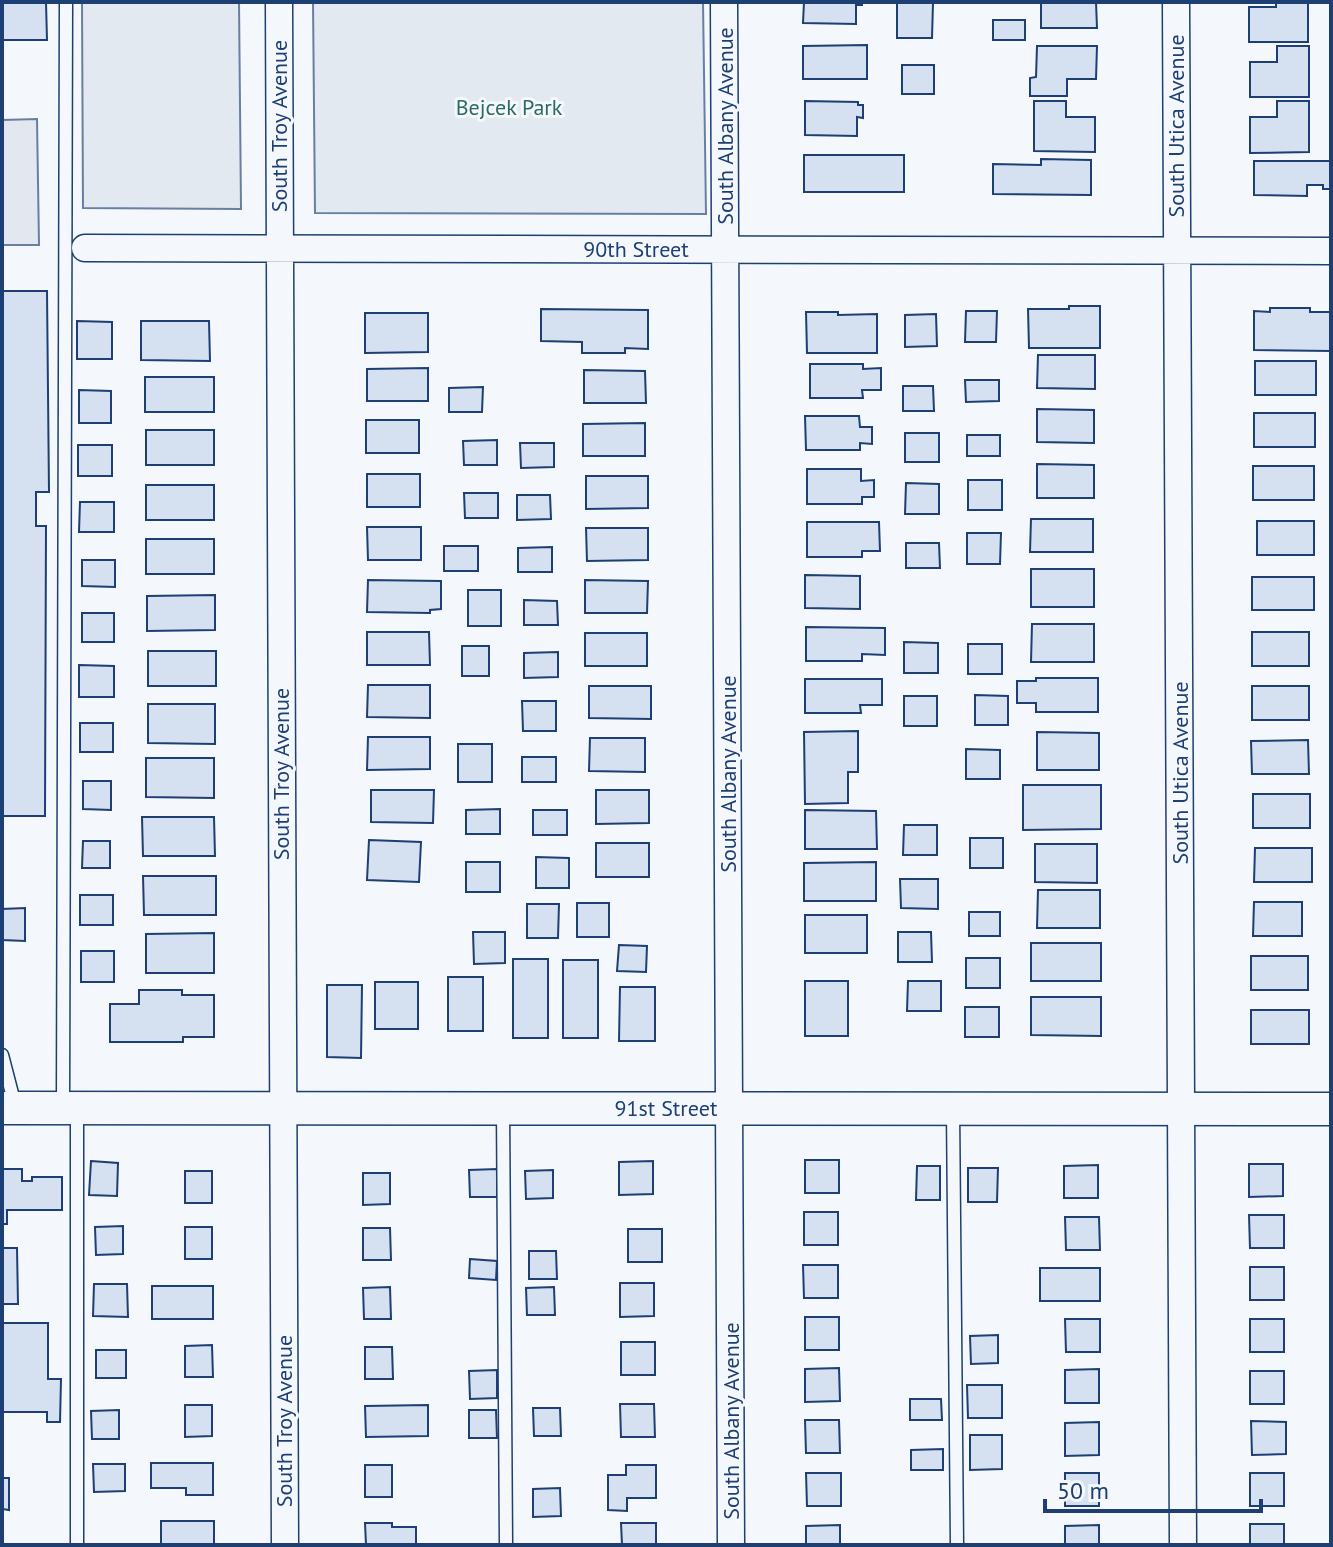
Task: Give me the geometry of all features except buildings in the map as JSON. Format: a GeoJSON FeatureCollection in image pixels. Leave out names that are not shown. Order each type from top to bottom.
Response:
{"type":"FeatureCollection","features":[{"type":"Feature","properties":{"kind":"street","name":"South Troy Avenue"},"geometry":{"type":"LineString","coordinates":[[279,2],[285,1545]]}},
{"type":"Feature","properties":{"kind":"street","name":"South Albany Avenue"},"geometry":{"type":"LineString","coordinates":[[724,2],[731,1545]]}},
{"type":"Feature","properties":{"kind":"street","name":"South Utica Avenue"},"geometry":{"type":"LineString","coordinates":[[1176,2],[1183,1545]]}},
{"type":"Feature","properties":{"kind":"street","name":"90th Street"},"geometry":{"type":"LineString","coordinates":[[85,248],[1331,251]]}},
{"type":"Feature","properties":{"kind":"street","name":"91st Street"},"geometry":{"type":"LineString","coordinates":[[9,1108],[1331,1109]]}},
{"type":"Feature","properties":{"kind":"lane"},"geometry":{"type":"LineString","coordinates":[[66,2],[70,1108],[77,1545]]}},
{"type":"Feature","properties":{"kind":"lane"},"geometry":{"type":"LineString","coordinates":[[2,1055],[9,1108]]}},
{"type":"Feature","properties":{"kind":"lane"},"geometry":{"type":"LineString","coordinates":[[503,1108],[506,1545]]}},
{"type":"Feature","properties":{"kind":"lane"},"geometry":{"type":"LineString","coordinates":[[953,1109],[957,1545]]}},
{"type":"Feature","properties":{"kind":"green space"},"geometry":{"type":"Polygon","coordinates":[[[82,2],[239,2],[241,209],[83,208],[82,2]]]}},
{"type":"Feature","properties":{"kind":"green space","name":"Bejcek Park"},"geometry":{"type":"Polygon","coordinates":[[[313,2],[703,2],[706,214],[315,213],[313,2]]]}},
{"type":"Feature","properties":{"kind":"shaded area"},"geometry":{"type":"Polygon","coordinates":[[[37,119],[39,245],[2,245],[2,120],[37,119]]]}}]}
